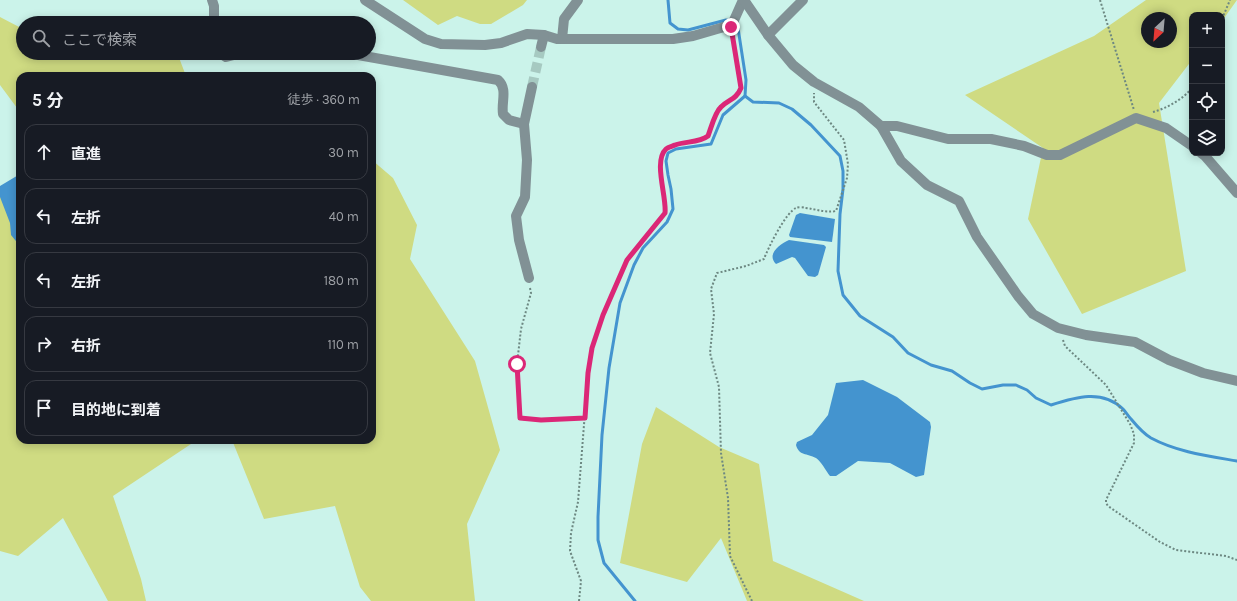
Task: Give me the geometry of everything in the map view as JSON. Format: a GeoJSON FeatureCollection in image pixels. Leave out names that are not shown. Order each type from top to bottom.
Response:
{"type":"FeatureCollection","features":[{"type":"Feature","properties":{"kind":"street"},"geometry":{"type":"LineString","coordinates":[[212,0],[214,6],[214,16]]}},
{"type":"Feature","properties":{"kind":"street"},"geometry":{"type":"LineString","coordinates":[[365,0],[425,39],[441,44],[501,43],[527,34],[544,35],[562,39],[673,39],[693,36],[724,27],[731,27],[744,0],[768,35],[793,65],[814,82],[859,107],[881,126],[901,161],[927,185],[958,201],[978,237],[1018,296],[1033,314],[1058,328],[1086,335],[1135,342],[1169,360],[1203,373],[1237,381]]}},
{"type":"Feature","properties":{"kind":"street"},"geometry":{"type":"LineString","coordinates":[[562,39],[564,19],[578,0]]}},
{"type":"Feature","properties":{"kind":"street"},"geometry":{"type":"LineString","coordinates":[[768,35],[803,0]]}},
{"type":"Feature","properties":{"kind":"street"},"geometry":{"type":"LineString","coordinates":[[541,47],[544,35]]}},
{"type":"Feature","properties":{"kind":"street"},"geometry":{"type":"LineString","coordinates":[[376,58],[498,80],[502,84],[504,91],[502,106],[503,114],[509,120],[524,124]]}},
{"type":"Feature","properties":{"kind":"street"},"geometry":{"type":"LineString","coordinates":[[529,278],[519,240],[516,216],[525,197],[526,191],[527,160],[524,124],[532,88]]}},
{"type":"Feature","properties":{"kind":"street"},"geometry":{"type":"LineString","coordinates":[[881,126],[897,126],[948,139],[991,139],[1024,146],[1047,155],[1060,156],[1136,118],[1166,128],[1189,144]]}},
{"type":"Feature","properties":{"kind":"street"},"geometry":{"type":"LineString","coordinates":[[1205,156],[1237,193]]}},
{"type":"Feature","properties":{"kind":"path"},"geometry":{"type":"LineString","coordinates":[[1100,0],[1136,118],[1160,110],[1185,96],[1189,91]]}},
{"type":"Feature","properties":{"kind":"path"},"geometry":{"type":"LineString","coordinates":[[1225,12],[1230,0]]}},
{"type":"Feature","properties":{"kind":"path"},"geometry":{"type":"LineString","coordinates":[[579,601],[581,581],[570,551],[571,533],[578,502],[588,373],[592,348],[603,315],[627,260],[665,213],[666,204],[660,166],[667,148],[677,144],[704,139],[708,136],[720,107],[736,97],[739,93],[741,88],[731,27]]}},
{"type":"Feature","properties":{"kind":"path"},"geometry":{"type":"LineString","coordinates":[[752,601],[730,556],[728,498],[721,453],[719,387],[710,353],[714,314],[711,289],[717,273],[746,266],[764,259],[770,244],[790,213],[796,208],[804,208],[828,213],[836,211],[847,178],[848,164],[846,148],[844,140],[814,102],[814,82]]}},
{"type":"Feature","properties":{"kind":"path"},"geometry":{"type":"LineString","coordinates":[[529,278],[531,293],[521,329],[517,364],[520,418],[541,420],[585,418]]}},
{"type":"Feature","properties":{"kind":"path"},"geometry":{"type":"LineString","coordinates":[[1058,328],[1065,346],[1106,385],[1130,424],[1134,434],[1134,443],[1106,500],[1108,506],[1160,542],[1176,550],[1226,556],[1237,560]]}},
{"type":"Feature","properties":{"kind":"green space"},"geometry":{"type":"Polygon","coordinates":[[[403,0],[527,0],[523,5],[491,24],[480,24],[457,16],[438,25],[403,0]]]}},
{"type":"Feature","properties":{"kind":"green space"},"geometry":{"type":"Polygon","coordinates":[[[1146,0],[1237,0],[1225,17],[1225,12],[1189,12],[1189,64],[1159,103],[1186,271],[1082,314],[1028,219],[1043,148],[965,95],[1094,36],[1146,0]]]}},
{"type":"Feature","properties":{"kind":"green space"},"geometry":{"type":"Polygon","coordinates":[[[0,17],[16,25],[16,60],[180,60],[184,72],[16,72],[16,107],[0,85],[0,17]]]}},
{"type":"Feature","properties":{"kind":"green space"},"geometry":{"type":"Polygon","coordinates":[[[376,163],[393,178],[417,225],[410,259],[475,361],[500,450],[467,524],[475,601],[371,601],[360,587],[335,506],[264,519],[234,444],[376,444],[376,163]]]}},
{"type":"Feature","properties":{"kind":"green space"},"geometry":{"type":"Polygon","coordinates":[[[0,195],[5,200],[16,237],[16,444],[191,444],[113,496],[141,579],[146,601],[108,601],[63,518],[18,556],[0,551],[0,195]]]}},
{"type":"Feature","properties":{"kind":"green space"},"geometry":{"type":"Polygon","coordinates":[[[656,407],[719,447],[759,464],[773,561],[864,601],[747,601],[721,538],[687,582],[620,563],[642,444],[656,407]]]}},
{"type":"Feature","properties":{"kind":"water"},"geometry":{"type":"Polygon","coordinates":[[[16,176],[16,241],[11,235],[10,223],[0,197],[0,186],[16,176]]]}},
{"type":"Feature","properties":{"kind":"water"},"geometry":{"type":"Polygon","coordinates":[[[800,213],[835,219],[832,242],[790,237],[789,235],[796,215],[800,213]]]}},
{"type":"Feature","properties":{"kind":"water"},"geometry":{"type":"Polygon","coordinates":[[[789,240],[824,245],[826,247],[818,275],[815,277],[808,276],[795,258],[792,257],[776,264],[773,260],[773,253],[778,247],[789,240]]]}},
{"type":"Feature","properties":{"kind":"water"},"geometry":{"type":"Polygon","coordinates":[[[863,380],[897,397],[930,422],[931,427],[924,475],[916,477],[890,463],[858,461],[836,476],[830,476],[818,459],[801,453],[797,449],[797,442],[812,435],[828,415],[836,383],[863,380]]]}},
{"type":"Feature","properties":{"kind":"waterway"},"geometry":{"type":"LineString","coordinates":[[668,0],[670,23],[678,29],[688,30],[726,20],[731,21]]}},
{"type":"Feature","properties":{"kind":"waterway"},"geometry":{"type":"LineString","coordinates":[[635,601],[604,563],[598,540],[602,435],[609,368],[620,303],[634,265],[643,248],[667,222],[673,209],[666,161],[668,153],[676,149],[711,144],[723,115],[745,96],[746,80],[738,28],[735,25]]}},
{"type":"Feature","properties":{"kind":"waterway"},"geometry":{"type":"LineString","coordinates":[[745,96],[753,102],[779,103],[792,109],[811,125],[840,156],[843,171],[843,189],[840,214],[838,271],[843,295],[860,316],[893,337],[908,353],[931,365],[952,371],[982,389],[1003,385],[1016,385],[1027,390],[1036,398],[1051,405],[1070,399],[1088,396],[1106,399],[1123,409],[1135,424],[1146,434],[1161,443],[1193,453],[1237,461]]}},
{"type":"Feature","properties":{"kind":"tunnel"},"geometry":{"type":"LineString","coordinates":[[532,87],[541,47]]}},
{"type":"Feature","properties":{"kind":"route"},"geometry":{"type":"LineString","coordinates":[[517,364],[520,392],[520,418],[541,420],[585,418],[588,373],[592,348],[603,315],[627,260],[665,213],[666,204],[660,166],[664,154],[667,148],[677,144],[704,139],[708,136],[720,107],[736,97],[741,88],[731,27]]}}]}
